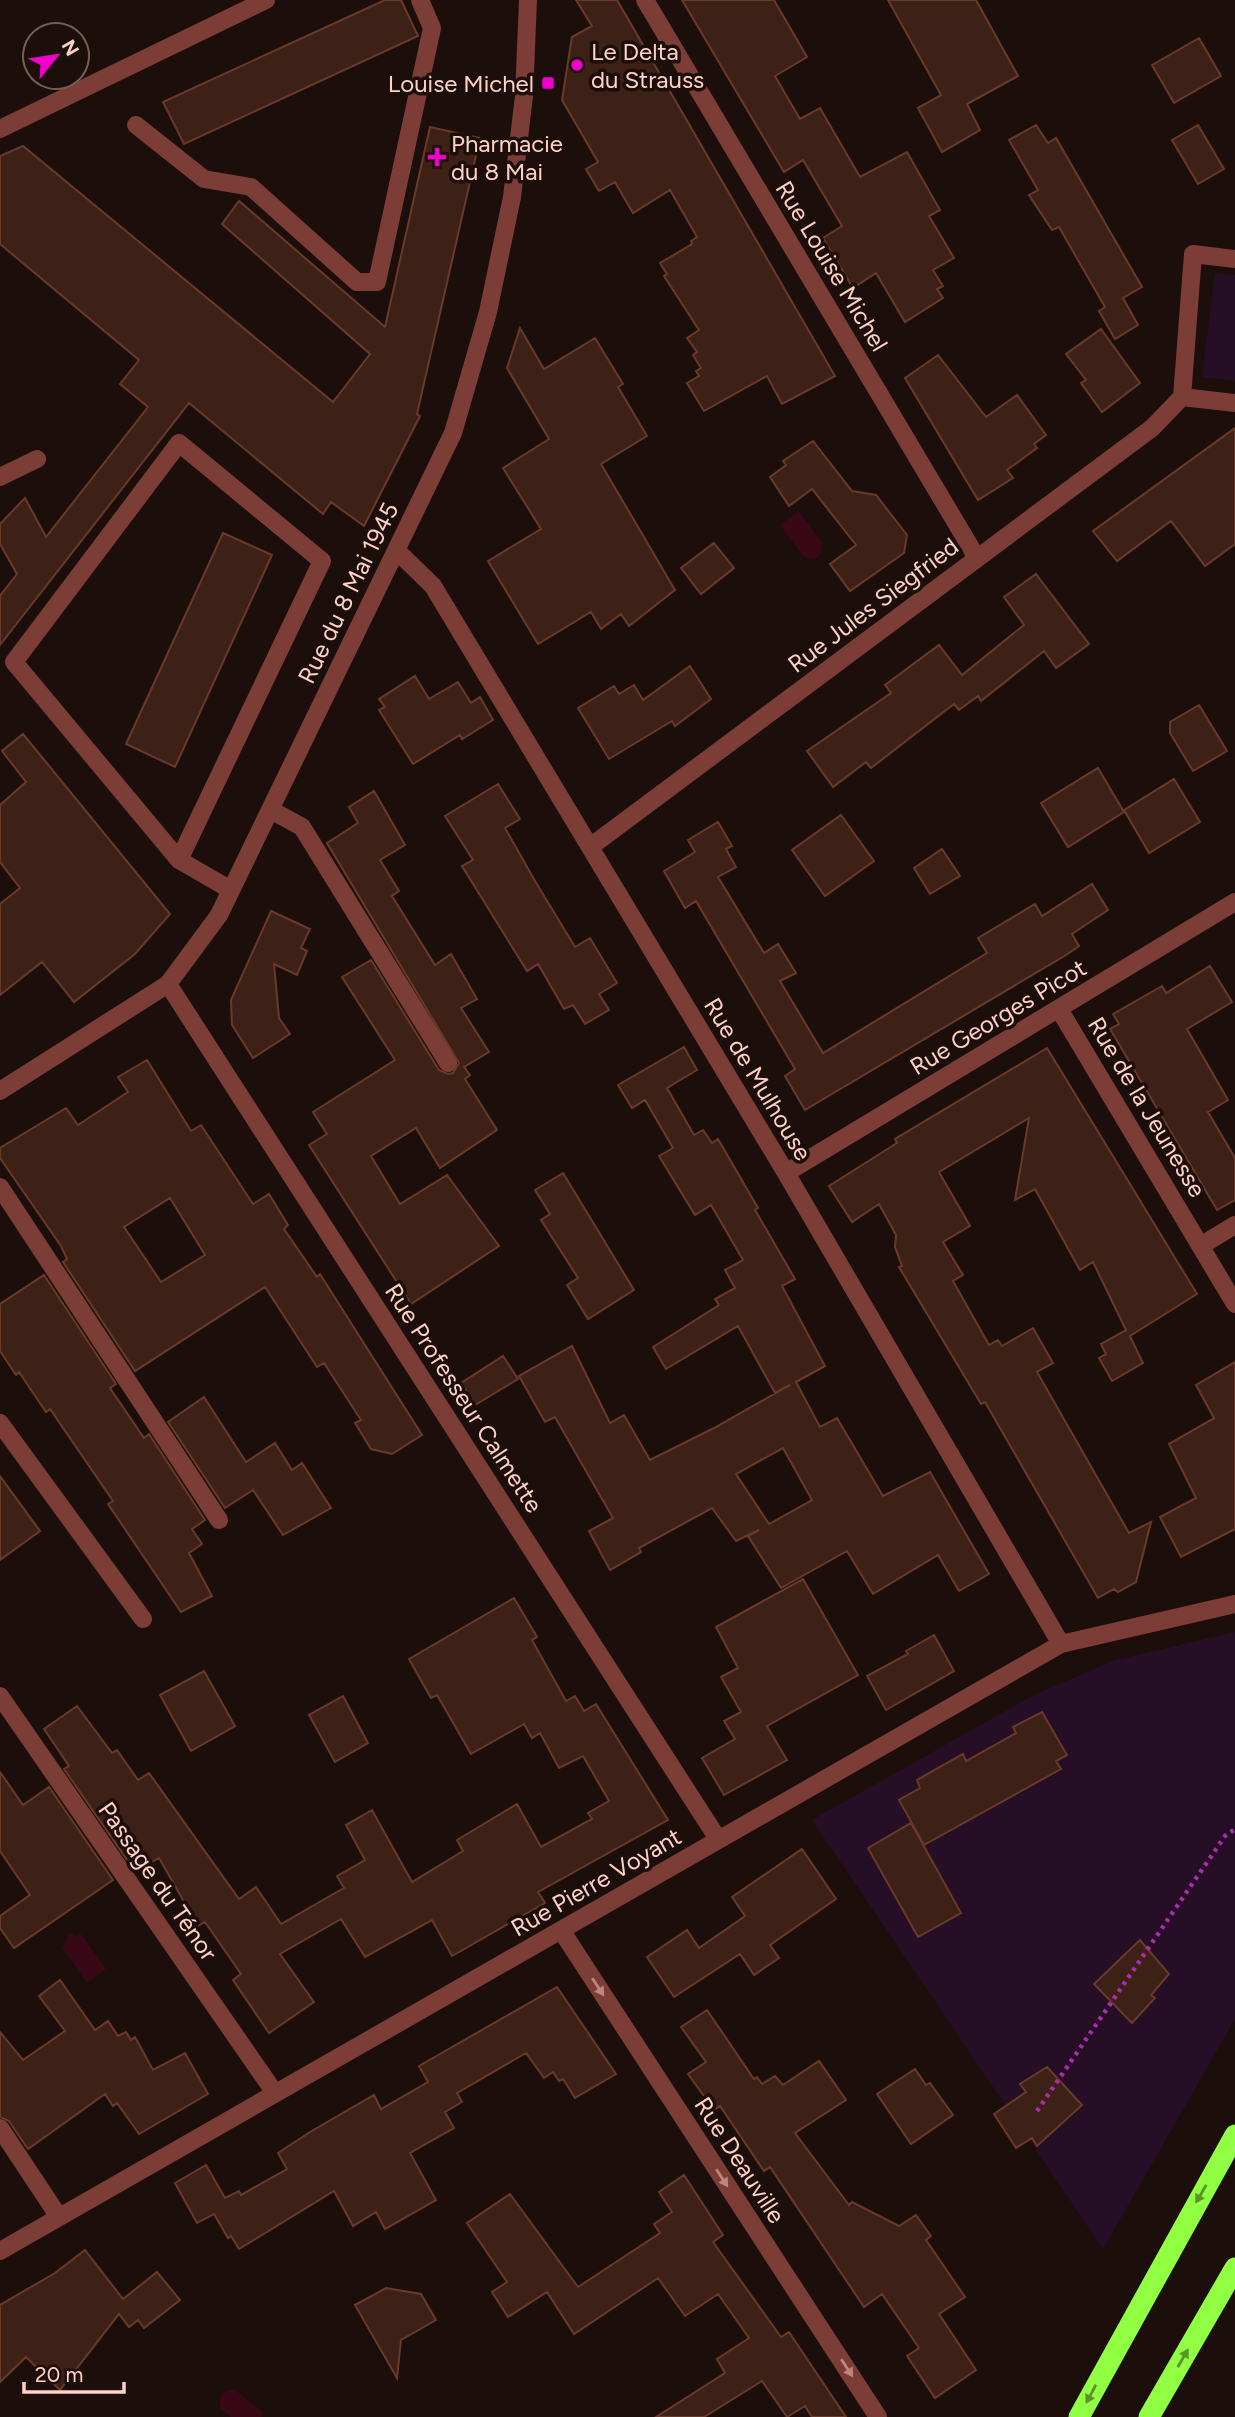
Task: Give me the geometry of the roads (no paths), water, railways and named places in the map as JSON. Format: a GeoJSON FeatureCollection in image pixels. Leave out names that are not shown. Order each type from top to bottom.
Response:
{"type":"FeatureCollection","features":[{"type":"Feature","properties":{"kind":"highway"},"geometry":{"type":"LineString","coordinates":[[1079,2417],[1235,2135]]}},
{"type":"Feature","properties":{"kind":"highway"},"geometry":{"type":"LineString","coordinates":[[1149,2417],[1235,2269]]}},
{"type":"Feature","properties":{"kind":"street"},"geometry":{"type":"LineString","coordinates":[[0,129],[266,0]]}},
{"type":"Feature","properties":{"kind":"street"},"geometry":{"type":"LineString","coordinates":[[136,125],[204,179],[251,187],[357,282],[377,282],[432,28],[420,0]]}},
{"type":"Feature","properties":{"kind":"street","name":"Rue du 8 Mai 1945"},"geometry":{"type":"LineString","coordinates":[[0,1091],[168,984],[219,915],[397,551],[453,433],[488,312],[512,197],[524,96],[528,0]]}},
{"type":"Feature","properties":{"kind":"street","name":"Rue Louise Michel"},"geometry":{"type":"LineString","coordinates":[[645,0],[977,558]]}},
{"type":"Feature","properties":{"kind":"street"},"geometry":{"type":"LineString","coordinates":[[1235,259],[1193,254],[1182,397],[1235,403]]}},
{"type":"Feature","properties":{"kind":"street","name":"Rue Jules Siegfried"},"geometry":{"type":"LineString","coordinates":[[590,847],[1152,428],[1182,397]]}},
{"type":"Feature","properties":{"kind":"street"},"geometry":{"type":"LineString","coordinates":[[179,860],[322,561],[179,443],[14,662],[179,860],[232,891]]}},
{"type":"Feature","properties":{"kind":"street"},"geometry":{"type":"LineString","coordinates":[[0,477],[37,459]]}},
{"type":"Feature","properties":{"kind":"street","name":"Rue de Mulhouse"},"geometry":{"type":"LineString","coordinates":[[397,551],[433,586],[786,1173],[1060,1644]]}},
{"type":"Feature","properties":{"kind":"street"},"geometry":{"type":"LineString","coordinates":[[271,810],[302,827],[448,1063]]}},
{"type":"Feature","properties":{"kind":"street","name":"Rue Georges Picot"},"geometry":{"type":"LineString","coordinates":[[786,1173],[1235,902]]}},
{"type":"Feature","properties":{"kind":"street","name":"Rue Professeur Calmette"},"geometry":{"type":"LineString","coordinates":[[168,984],[718,1839]]}},
{"type":"Feature","properties":{"kind":"street","name":"Rue de la Jeunesse"},"geometry":{"type":"LineString","coordinates":[[1059,1009],[1235,1304]]}},
{"type":"Feature","properties":{"kind":"street"},"geometry":{"type":"LineString","coordinates":[[0,1187],[219,1520]]}},
{"type":"Feature","properties":{"kind":"street"},"geometry":{"type":"LineString","coordinates":[[1202,1245],[1235,1226]]}},
{"type":"Feature","properties":{"kind":"street"},"geometry":{"type":"LineString","coordinates":[[0,1423],[143,1619]]}},
{"type":"Feature","properties":{"kind":"street","name":"Rue Pierre Voyant"},"geometry":{"type":"LineString","coordinates":[[0,2251],[1060,1644],[1235,1604]]}},
{"type":"Feature","properties":{"kind":"street","name":"Passage du Ténor"},"geometry":{"type":"LineString","coordinates":[[0,1696],[275,2093]]}},
{"type":"Feature","properties":{"kind":"street","name":"Rue Deauville"},"geometry":{"type":"LineString","coordinates":[[561,1930],[878,2417]]}},
{"type":"Feature","properties":{"kind":"street"},"geometry":{"type":"LineString","coordinates":[[0,2129],[59,2217]]}},
{"type":"Feature","properties":{"kind":"place","name":"Le Delta du Strauss"},"geometry":{"type":"Point","coordinates":[577,65]}},
{"type":"Feature","properties":{"kind":"place","name":"Louise Michel"},"geometry":{"type":"Point","coordinates":[548,83]}},
{"type":"Feature","properties":{"kind":"place","name":"Pharmacie du 8 Mai"},"geometry":{"type":"Point","coordinates":[437,157]}}]}
